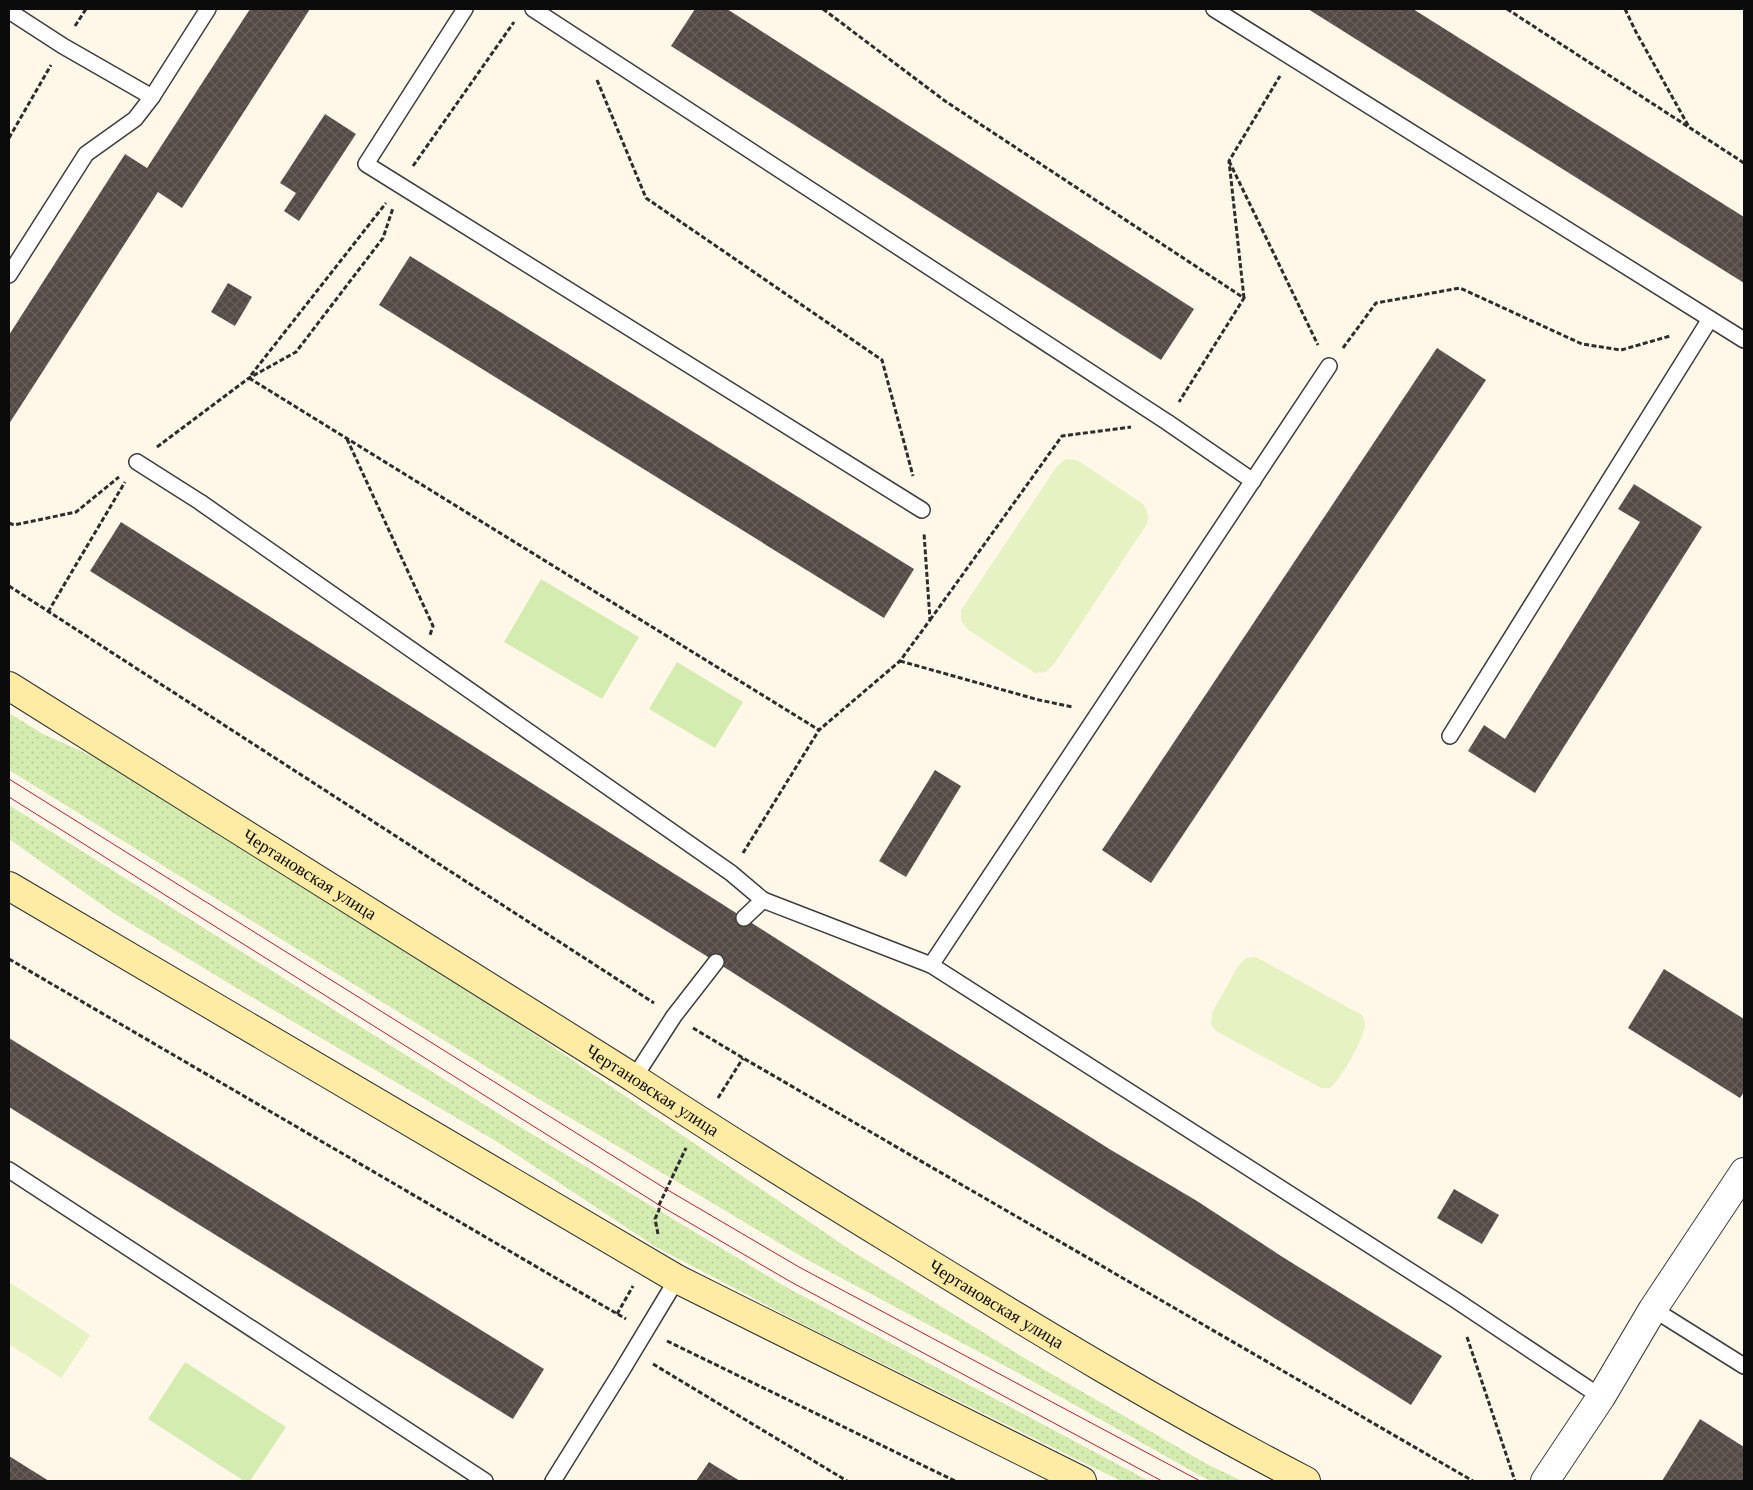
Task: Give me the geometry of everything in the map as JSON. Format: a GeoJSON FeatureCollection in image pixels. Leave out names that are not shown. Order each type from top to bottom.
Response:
{"type":"FeatureCollection","features":[{"type":"Feature","properties":{"kind":"main road","name":"Чертановская улица"},"geometry":{"type":"LineString","coordinates":[[9,686],[634,1078],[702,1123],[994,1304],[1218,1436],[1306,1481]]}},
{"type":"Feature","properties":{"kind":"main road"},"geometry":{"type":"LineString","coordinates":[[9,886],[677,1279],[1082,1481]]}},
{"type":"Feature","properties":{"kind":"street"},"geometry":{"type":"LineString","coordinates":[[1545,1481],[1601,1397],[1653,1309],[1744,1172]]}},
{"type":"Feature","properties":{"kind":"lane"},"geometry":{"type":"LineString","coordinates":[[9,275],[86,154],[135,119],[152,97],[208,9]]}},
{"type":"Feature","properties":{"kind":"lane"},"geometry":{"type":"LineString","coordinates":[[465,9],[366,164],[922,510]]}},
{"type":"Feature","properties":{"kind":"lane"},"geometry":{"type":"LineString","coordinates":[[533,9],[1167,422],[1253,481]]}},
{"type":"Feature","properties":{"kind":"lane"},"geometry":{"type":"LineString","coordinates":[[1214,9],[1744,340]]}},
{"type":"Feature","properties":{"kind":"lane"},"geometry":{"type":"LineString","coordinates":[[9,11],[63,46],[152,97]]}},
{"type":"Feature","properties":{"kind":"lane"},"geometry":{"type":"LineString","coordinates":[[1450,736],[1710,318]]}},
{"type":"Feature","properties":{"kind":"lane"},"geometry":{"type":"LineString","coordinates":[[931,965],[1329,366]]}},
{"type":"Feature","properties":{"kind":"lane"},"geometry":{"type":"LineString","coordinates":[[137,462],[200,502],[731,873],[763,900],[931,965],[1454,1299],[1601,1397]]}},
{"type":"Feature","properties":{"kind":"lane"},"geometry":{"type":"LineString","coordinates":[[744,918],[763,900]]}},
{"type":"Feature","properties":{"kind":"lane"},"geometry":{"type":"LineString","coordinates":[[634,1078],[674,1016],[716,962]]}},
{"type":"Feature","properties":{"kind":"lane"},"geometry":{"type":"LineString","coordinates":[[9,1170],[485,1481]]}},
{"type":"Feature","properties":{"kind":"lane"},"geometry":{"type":"LineString","coordinates":[[553,1481],[677,1279]]}},
{"type":"Feature","properties":{"kind":"lane"},"geometry":{"type":"LineString","coordinates":[[1653,1309],[1744,1366]]}},
{"type":"Feature","properties":{"kind":"path"},"geometry":{"type":"LineString","coordinates":[[9,138],[86,9]]}},
{"type":"Feature","properties":{"kind":"path"},"geometry":{"type":"LineString","coordinates":[[823,9],[945,101],[1244,298]]}},
{"type":"Feature","properties":{"kind":"path"},"geometry":{"type":"LineString","coordinates":[[1506,9],[1744,163]]}},
{"type":"Feature","properties":{"kind":"path"},"geometry":{"type":"LineString","coordinates":[[1625,9],[1690,127]]}},
{"type":"Feature","properties":{"kind":"path"},"geometry":{"type":"LineString","coordinates":[[249,378],[400,185],[518,17]]}},
{"type":"Feature","properties":{"kind":"path"},"geometry":{"type":"LineString","coordinates":[[579,38],[646,198],[882,360],[922,510],[930,620]]}},
{"type":"Feature","properties":{"kind":"path"},"geometry":{"type":"LineString","coordinates":[[731,873],[820,730],[900,661],[1062,436],[1167,422],[1244,298],[1229,161],[1291,57]]}},
{"type":"Feature","properties":{"kind":"path"},"geometry":{"type":"LineString","coordinates":[[1229,161],[1329,366],[1376,303],[1460,288],[1582,344],[1621,350],[1660,338],[1697,331],[1710,318]]}},
{"type":"Feature","properties":{"kind":"path"},"geometry":{"type":"LineString","coordinates":[[9,523],[14,525],[76,512],[137,462],[249,378],[296,352],[383,238],[400,185]]}},
{"type":"Feature","properties":{"kind":"path"},"geometry":{"type":"LineString","coordinates":[[249,378],[820,730]]}},
{"type":"Feature","properties":{"kind":"path"},"geometry":{"type":"LineString","coordinates":[[347,439],[434,626],[422,657]]}},
{"type":"Feature","properties":{"kind":"path"},"geometry":{"type":"LineString","coordinates":[[48,612],[137,462]]}},
{"type":"Feature","properties":{"kind":"path"},"geometry":{"type":"LineString","coordinates":[[9,586],[674,1016],[1472,1481]]}},
{"type":"Feature","properties":{"kind":"path"},"geometry":{"type":"LineString","coordinates":[[900,661],[1039,700],[1099,713]]}},
{"type":"Feature","properties":{"kind":"path"},"geometry":{"type":"LineString","coordinates":[[9,959],[646,1330],[955,1481]]}},
{"type":"Feature","properties":{"kind":"path"},"geometry":{"type":"LineString","coordinates":[[659,1236],[655,1219],[659,1205],[687,1147]]}},
{"type":"Feature","properties":{"kind":"path"},"geometry":{"type":"LineString","coordinates":[[1454,1299],[1515,1481]]}},
{"type":"Feature","properties":{"kind":"path"},"geometry":{"type":"LineString","coordinates":[[633,1352],[847,1481]]}},
{"type":"Feature","properties":{"kind":"green space"},"geometry":{"type":"Polygon","coordinates":[[[1066,459],[1077,460],[1143,504],[1148,514],[1148,521],[1054,664],[1046,672],[1035,673],[968,630],[961,621],[961,610],[1057,466],[1066,459]]]}},
{"type":"Feature","properties":{"kind":"green space"},"geometry":{"type":"Polygon","coordinates":[[[541,579],[639,637],[602,699],[504,642],[541,579]]]}},
{"type":"Feature","properties":{"kind":"green space"},"geometry":{"type":"Polygon","coordinates":[[[677,662],[743,702],[715,748],[649,709],[677,662]]]}},
{"type":"Feature","properties":{"kind":"green space"},"geometry":{"type":"Polygon","coordinates":[[[9,713],[43,734],[148,781],[546,1042],[852,1251],[1026,1359],[1205,1463],[1242,1481],[1211,1481],[1199,1475],[1018,1373],[804,1258],[522,1089],[9,770],[9,713]]]}},
{"type":"Feature","properties":{"kind":"green space"},"geometry":{"type":"Polygon","coordinates":[[[9,805],[512,1122],[786,1287],[1149,1481],[1121,1481],[814,1330],[656,1247],[499,1143],[115,914],[9,839],[9,805]]]}},
{"type":"Feature","properties":{"kind":"green space"},"geometry":{"type":"Polygon","coordinates":[[[1256,957],[1362,1015],[1365,1026],[1360,1040],[1345,1068],[1330,1088],[1321,1088],[1216,1031],[1211,1024],[1212,1013],[1238,966],[1246,958],[1256,957]]]}},
{"type":"Feature","properties":{"kind":"green space"},"geometry":{"type":"Polygon","coordinates":[[[9,1282],[90,1335],[61,1378],[9,1344],[9,1282]]]}},
{"type":"Feature","properties":{"kind":"green space"},"geometry":{"type":"Polygon","coordinates":[[[185,1362],[286,1427],[250,1481],[244,1481],[148,1419],[185,1362]]]}},
{"type":"Feature","properties":{"kind":"building"},"geometry":{"type":"Polygon","coordinates":[[[250,9],[310,9],[182,208],[158,192],[9,424],[9,335],[125,154],[147,168],[250,9]]]}},
{"type":"Feature","properties":{"kind":"building"},"geometry":{"type":"Polygon","coordinates":[[[695,9],[727,9],[1194,309],[1161,360],[671,46],[695,9]]]}},
{"type":"Feature","properties":{"kind":"building"},"geometry":{"type":"Polygon","coordinates":[[[1308,9],[1413,9],[1744,217],[1744,283],[1308,9]]]}},
{"type":"Feature","properties":{"kind":"building"},"geometry":{"type":"Polygon","coordinates":[[[325,114],[356,134],[299,221],[284,211],[296,193],[280,183],[325,114]]]}},
{"type":"Feature","properties":{"kind":"building"},"geometry":{"type":"Polygon","coordinates":[[[410,256],[914,569],[884,618],[379,305],[410,256]]]}},
{"type":"Feature","properties":{"kind":"building"},"geometry":{"type":"Polygon","coordinates":[[[228,283],[252,297],[235,326],[211,312],[228,283]]]}},
{"type":"Feature","properties":{"kind":"building"},"geometry":{"type":"Polygon","coordinates":[[[1437,348],[1486,380],[1151,883],[1102,850],[1437,348]]]}},
{"type":"Feature","properties":{"kind":"building"},"geometry":{"type":"Polygon","coordinates":[[[1634,484],[1702,527],[1535,793],[1468,751],[1484,725],[1505,739],[1640,522],[1618,509],[1634,484]]]}},
{"type":"Feature","properties":{"kind":"building"},"geometry":{"type":"Polygon","coordinates":[[[121,522],[868,997],[1442,1356],[1411,1405],[716,962],[90,571],[121,522]]]}},
{"type":"Feature","properties":{"kind":"building"},"geometry":{"type":"Polygon","coordinates":[[[935,770],[961,786],[906,877],[879,861],[935,770]]]}},
{"type":"Feature","properties":{"kind":"building"},"geometry":{"type":"Polygon","coordinates":[[[1664,969],[1744,1019],[1744,1092],[1740,1098],[1628,1028],[1664,969]]]}},
{"type":"Feature","properties":{"kind":"building"},"geometry":{"type":"Polygon","coordinates":[[[9,1038],[544,1369],[513,1419],[9,1107],[9,1038]]]}},
{"type":"Feature","properties":{"kind":"building"},"geometry":{"type":"Polygon","coordinates":[[[1454,1189],[1499,1215],[1482,1244],[1437,1218],[1454,1189]]]}},
{"type":"Feature","properties":{"kind":"building"},"geometry":{"type":"Polygon","coordinates":[[[1700,1419],[1744,1447],[1744,1481],[1662,1481],[1700,1419]]]}},
{"type":"Feature","properties":{"kind":"building"},"geometry":{"type":"Polygon","coordinates":[[[9,1456],[49,1481],[9,1481],[9,1456]]]}},
{"type":"Feature","properties":{"kind":"building"},"geometry":{"type":"Polygon","coordinates":[[[709,1462],[740,1481],[696,1481],[709,1462]]]}},
{"type":"Feature","properties":{"kind":"tram line"},"geometry":{"type":"LineString","coordinates":[[9,779],[666,1189],[799,1267],[1200,1481]]}},
{"type":"Feature","properties":{"kind":"tram line"},"geometry":{"type":"LineString","coordinates":[[9,797],[659,1205],[791,1282],[1162,1481]]}}]}
